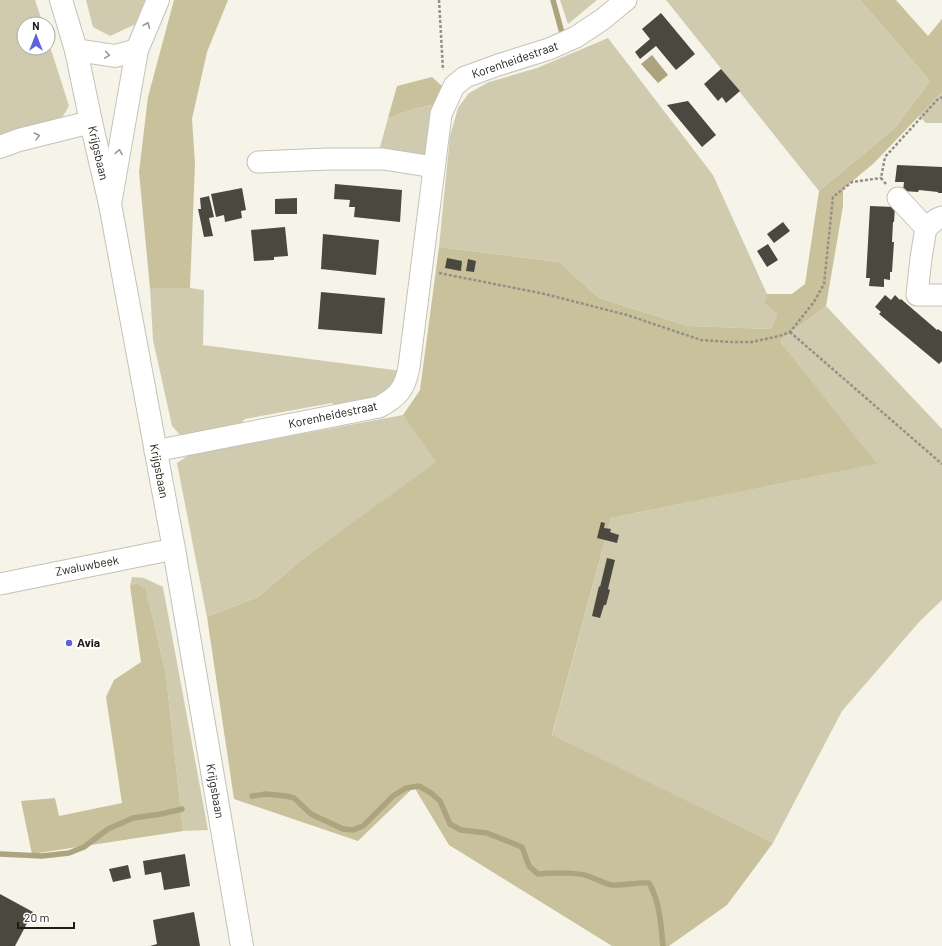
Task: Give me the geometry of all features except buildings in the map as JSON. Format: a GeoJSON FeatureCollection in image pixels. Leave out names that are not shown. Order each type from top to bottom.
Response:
{"type":"FeatureCollection","features":[{"type":"Feature","properties":{"kind":"main road","name":"Krijgsbaan"},"geometry":{"type":"LineString","coordinates":[[61,0],[76,50],[110,204],[174,549],[242,946]]}},
{"type":"Feature","properties":{"kind":"main road"},"geometry":{"type":"LineString","coordinates":[[110,204],[137,50],[158,0]]}},
{"type":"Feature","properties":{"kind":"main road"},"geometry":{"type":"LineString","coordinates":[[76,50],[115,56],[137,50]]}},
{"type":"Feature","properties":{"kind":"main road"},"geometry":{"type":"LineString","coordinates":[[0,147],[18,140],[91,122]]}},
{"type":"Feature","properties":{"kind":"street","name":"Korenheidestraat"},"geometry":{"type":"LineString","coordinates":[[155,451],[379,407],[389,402],[398,393],[407,379],[440,114],[454,86],[465,77],[549,49],[576,37],[603,19],[626,0]]}},
{"type":"Feature","properties":{"kind":"street"},"geometry":{"type":"LineString","coordinates":[[258,162],[328,159],[383,159],[434,167]]}},
{"type":"Feature","properties":{"kind":"street"},"geometry":{"type":"LineString","coordinates":[[898,198],[934,222],[917,294],[942,295]]}},
{"type":"Feature","properties":{"kind":"street","name":"Zwaluwbeek"},"geometry":{"type":"LineString","coordinates":[[0,584],[174,549]]}},
{"type":"Feature","properties":{"kind":"path"},"geometry":{"type":"LineString","coordinates":[[439,0],[442,61],[448,98]]}},
{"type":"Feature","properties":{"kind":"path"},"geometry":{"type":"LineString","coordinates":[[421,270],[545,294],[627,315],[701,340],[752,342],[779,336],[790,332],[814,302],[824,284],[833,197],[852,182],[882,178],[885,157],[937,100],[942,97]]}},
{"type":"Feature","properties":{"kind":"path"},"geometry":{"type":"LineString","coordinates":[[790,332],[942,464]]}},
{"type":"Feature","properties":{"kind":"shaded area"},"geometry":{"type":"Polygon","coordinates":[[[0,0],[35,0],[40,16],[16,16],[16,56],[53,56],[69,106],[60,121],[0,140],[0,0]]]}},
{"type":"Feature","properties":{"kind":"shaded area"},"geometry":{"type":"Polygon","coordinates":[[[86,0],[145,0],[136,24],[110,36],[93,27],[86,0]]]}},
{"type":"Feature","properties":{"kind":"shaded area"},"geometry":{"type":"Polygon","coordinates":[[[174,0],[228,0],[207,52],[192,119],[195,164],[190,288],[150,288],[139,172],[148,97],[174,0]]]}},
{"type":"Feature","properties":{"kind":"shaded area"},"geometry":{"type":"Polygon","coordinates":[[[560,0],[597,0],[568,24],[560,0]]]}},
{"type":"Feature","properties":{"kind":"shaded area"},"geometry":{"type":"Polygon","coordinates":[[[666,0],[860,0],[930,81],[895,128],[819,191],[666,0]]]}},
{"type":"Feature","properties":{"kind":"shaded area"},"geometry":{"type":"Polygon","coordinates":[[[860,0],[896,0],[928,36],[942,19],[942,92],[874,163],[843,189],[843,206],[826,306],[780,341],[877,464],[611,518],[552,735],[773,843],[727,905],[669,946],[612,946],[449,845],[414,787],[358,841],[234,799],[207,617],[258,597],[305,557],[436,462],[403,415],[420,390],[439,247],[559,262],[599,298],[688,326],[771,329],[777,314],[765,303],[767,294],[792,294],[805,284],[819,191],[895,128],[930,81],[860,0]]]}},
{"type":"Feature","properties":{"kind":"shaded area"},"geometry":{"type":"Polygon","coordinates":[[[608,38],[713,175],[767,294],[766,303],[777,314],[771,329],[688,326],[599,298],[559,262],[439,247],[450,136],[458,108],[469,93],[489,82],[537,68],[608,38]]]}},
{"type":"Feature","properties":{"kind":"shaded area"},"geometry":{"type":"Polygon","coordinates":[[[652,55],[668,75],[658,83],[641,64],[652,55]]]}},
{"type":"Feature","properties":{"kind":"shaded area"},"geometry":{"type":"Polygon","coordinates":[[[432,77],[443,87],[437,104],[414,109],[388,118],[397,86],[432,77]]]}},
{"type":"Feature","properties":{"kind":"shaded area"},"geometry":{"type":"Polygon","coordinates":[[[942,92],[942,123],[926,123],[919,116],[942,92]]]}},
{"type":"Feature","properties":{"kind":"shaded area"},"geometry":{"type":"Polygon","coordinates":[[[437,104],[426,156],[379,151],[388,118],[414,109],[437,104]]]}},
{"type":"Feature","properties":{"kind":"shaded area"},"geometry":{"type":"Polygon","coordinates":[[[150,288],[190,288],[204,290],[203,345],[402,371],[392,392],[340,409],[332,403],[245,419],[236,429],[183,438],[172,426],[153,340],[150,288]]]}},
{"type":"Feature","properties":{"kind":"shaded area"},"geometry":{"type":"Polygon","coordinates":[[[826,306],[942,429],[942,600],[920,621],[842,711],[773,843],[552,736],[611,518],[876,464],[780,341],[826,306]]]}},
{"type":"Feature","properties":{"kind":"shaded area"},"geometry":{"type":"Polygon","coordinates":[[[403,415],[437,462],[305,557],[258,597],[207,617],[177,463],[189,455],[403,415]]]}},
{"type":"Feature","properties":{"kind":"shaded area"},"geometry":{"type":"Polygon","coordinates":[[[132,577],[144,578],[163,587],[208,830],[183,831],[166,675],[146,589],[137,583],[130,586],[132,577]]]}},
{"type":"Feature","properties":{"kind":"shaded area"},"geometry":{"type":"Polygon","coordinates":[[[137,583],[146,589],[166,675],[183,831],[32,854],[21,801],[55,798],[59,816],[122,803],[106,697],[114,680],[141,662],[130,586],[137,583]]]}},
{"type":"Feature","properties":{"kind":"waterway"},"geometry":{"type":"LineString","coordinates":[[553,0],[562,33]]}},
{"type":"Feature","properties":{"kind":"waterway","name":"Zwaluwbeek"},"geometry":{"type":"LineString","coordinates":[[252,796],[266,794],[294,798],[311,814],[343,829],[353,830],[363,826],[393,796],[406,788],[419,786],[431,793],[440,801],[450,824],[461,830],[487,833],[522,847],[529,866],[538,874],[578,874],[588,876],[611,885],[649,883],[658,906],[663,946]]}},
{"type":"Feature","properties":{"kind":"waterway","name":"Zwaluwbeek"},"geometry":{"type":"LineString","coordinates":[[0,854],[42,856],[69,853],[84,847],[108,829],[133,818],[182,809]]}},
{"type":"Feature","properties":{"kind":"place","name":"Avia"},"geometry":{"type":"Point","coordinates":[69,643]}}]}
